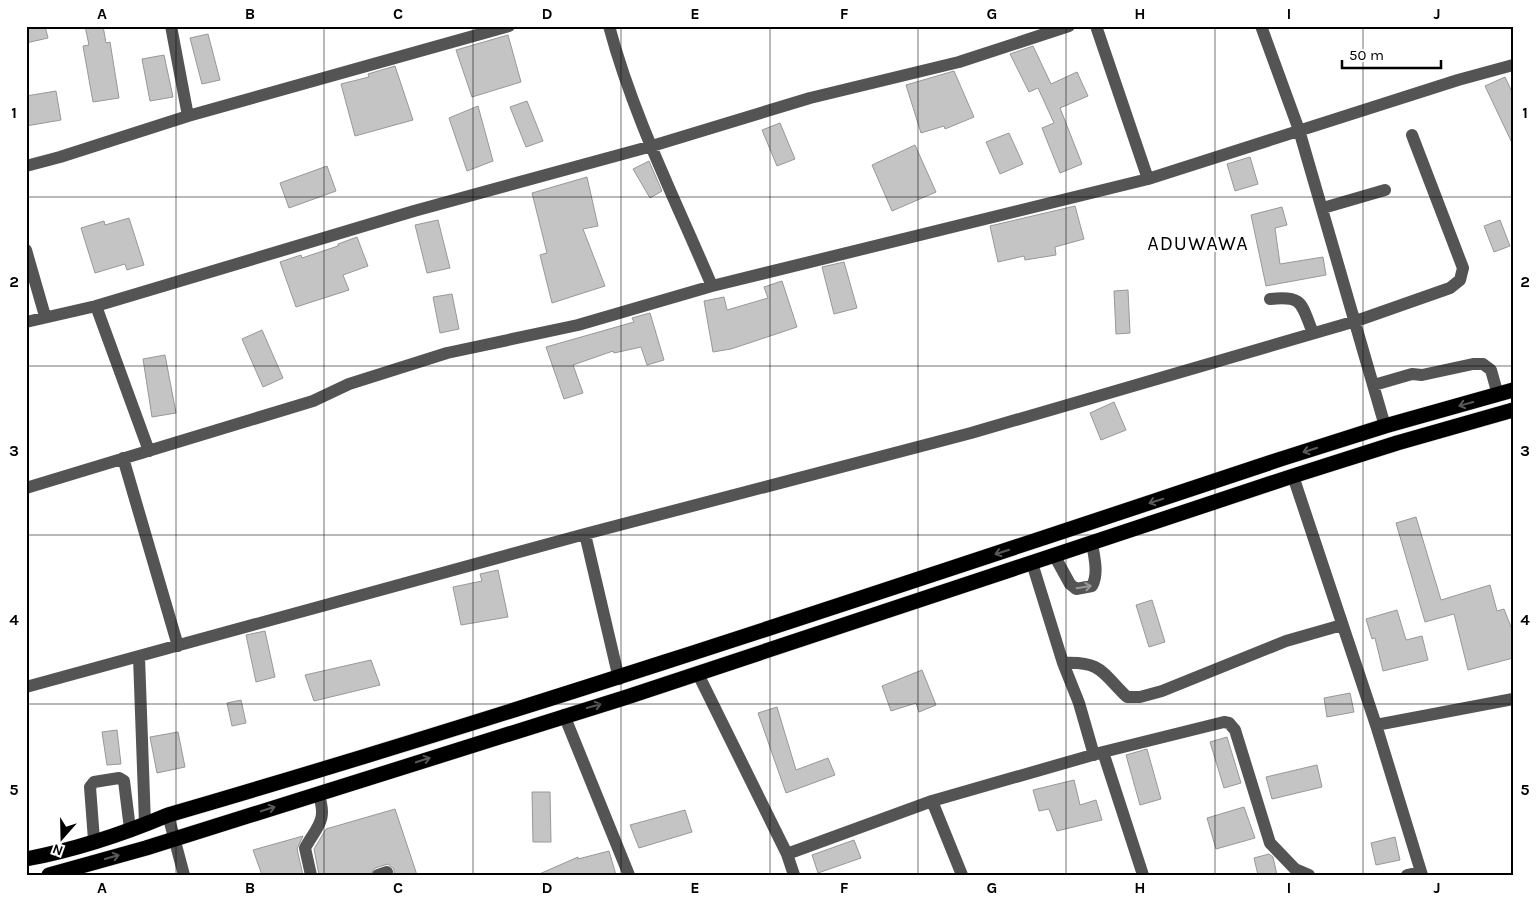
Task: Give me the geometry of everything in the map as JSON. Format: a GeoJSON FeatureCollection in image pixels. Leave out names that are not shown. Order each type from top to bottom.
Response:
{"type":"FeatureCollection","features":[{"type":"Feature","properties":{"kind":"highway"},"geometry":{"type":"LineString","coordinates":[[26,859],[94,840],[168,815],[356,760],[619,678],[1385,426],[1506,393]]}},
{"type":"Feature","properties":{"kind":"highway"},"geometry":{"type":"LineString","coordinates":[[49,875],[174,839],[698,674],[1293,476],[1397,443],[1513,410]]}},
{"type":"Feature","properties":{"kind":"street"},"geometry":{"type":"LineString","coordinates":[[171,26],[188,116]]}},
{"type":"Feature","properties":{"kind":"street"},"geometry":{"type":"LineString","coordinates":[[26,166],[188,116],[509,26]]}},
{"type":"Feature","properties":{"kind":"street"},"geometry":{"type":"LineString","coordinates":[[609,26],[626,80],[652,146],[712,286]]}},
{"type":"Feature","properties":{"kind":"street"},"geometry":{"type":"LineString","coordinates":[[26,322],[96,306],[414,211],[652,146],[810,98],[960,62],[1069,26]]}},
{"type":"Feature","properties":{"kind":"street"},"geometry":{"type":"LineString","coordinates":[[1096,26],[1148,179]]}},
{"type":"Feature","properties":{"kind":"street"},"geometry":{"type":"LineString","coordinates":[[1261,26],[1299,130],[1385,426]]}},
{"type":"Feature","properties":{"kind":"street"},"geometry":{"type":"LineString","coordinates":[[26,488],[313,401],[349,384],[448,353],[578,325],[712,286],[1148,179],[1449,82],[1513,65]]}},
{"type":"Feature","properties":{"kind":"street"},"geometry":{"type":"LineString","coordinates":[[26,687],[585,534],[971,433],[1356,321],[1450,288],[1460,280],[1463,268],[1412,135]]}},
{"type":"Feature","properties":{"kind":"street"},"geometry":{"type":"LineString","coordinates":[[1323,208],[1385,190]]}},
{"type":"Feature","properties":{"kind":"street"},"geometry":{"type":"LineString","coordinates":[[26,250],[46,316]]}},
{"type":"Feature","properties":{"kind":"street"},"geometry":{"type":"LineString","coordinates":[[1270,299],[1288,297],[1298,301],[1313,332]]}},
{"type":"Feature","properties":{"kind":"street"},"geometry":{"type":"LineString","coordinates":[[96,306],[149,451]]}},
{"type":"Feature","properties":{"kind":"street"},"geometry":{"type":"LineString","coordinates":[[1374,385],[1412,374],[1422,375],[1473,364],[1483,364],[1491,370],[1506,393]]}},
{"type":"Feature","properties":{"kind":"street"},"geometry":{"type":"LineString","coordinates":[[122,458],[178,646]]}},
{"type":"Feature","properties":{"kind":"street"},"geometry":{"type":"LineString","coordinates":[[1293,476],[1376,725],[1421,873],[1408,875]]}},
{"type":"Feature","properties":{"kind":"street"},"geometry":{"type":"LineString","coordinates":[[585,534],[619,678]]}},
{"type":"Feature","properties":{"kind":"street"},"geometry":{"type":"LineString","coordinates":[[1054,555],[1070,584],[1076,589],[1092,586],[1095,580],[1096,569],[1092,543]]}},
{"type":"Feature","properties":{"kind":"street"},"geometry":{"type":"LineString","coordinates":[[1032,563],[1063,663],[1080,703],[1143,875]]}},
{"type":"Feature","properties":{"kind":"street"},"geometry":{"type":"LineString","coordinates":[[1063,663],[1080,662],[1092,665],[1104,671],[1127,697],[1140,697],[1162,691],[1286,641],[1342,625]]}},
{"type":"Feature","properties":{"kind":"street"},"geometry":{"type":"LineString","coordinates":[[139,656],[145,824]]}},
{"type":"Feature","properties":{"kind":"street"},"geometry":{"type":"LineString","coordinates":[[698,674],[787,854],[794,875]]}},
{"type":"Feature","properties":{"kind":"street"},"geometry":{"type":"LineString","coordinates":[[1376,725],[1513,699]]}},
{"type":"Feature","properties":{"kind":"street"},"geometry":{"type":"LineString","coordinates":[[564,715],[629,875]]}},
{"type":"Feature","properties":{"kind":"street"},"geometry":{"type":"LineString","coordinates":[[787,854],[932,801],[1098,753],[1216,723],[1229,724],[1234,730],[1270,843],[1295,869],[1308,875]]}},
{"type":"Feature","properties":{"kind":"street"},"geometry":{"type":"LineString","coordinates":[[94,840],[90,788],[94,782],[119,778],[124,781],[130,829]]}},
{"type":"Feature","properties":{"kind":"street"},"geometry":{"type":"LineString","coordinates":[[311,875],[305,848],[322,820],[324,810],[318,793]]}},
{"type":"Feature","properties":{"kind":"street"},"geometry":{"type":"LineString","coordinates":[[932,801],[962,875]]}},
{"type":"Feature","properties":{"kind":"street"},"geometry":{"type":"LineString","coordinates":[[168,815],[184,875]]}},
{"type":"Feature","properties":{"kind":"building"},"geometry":{"type":"Polygon","coordinates":[[[26,26],[45,26],[48,38],[26,43],[26,26]]]}},
{"type":"Feature","properties":{"kind":"building"},"geometry":{"type":"Polygon","coordinates":[[[85,26],[103,26],[106,43],[110,42],[119,98],[93,102],[83,46],[89,45],[85,26]]]}},
{"type":"Feature","properties":{"kind":"building"},"geometry":{"type":"Polygon","coordinates":[[[208,34],[220,80],[202,84],[190,38],[208,34]]]}},
{"type":"Feature","properties":{"kind":"building"},"geometry":{"type":"Polygon","coordinates":[[[508,35],[521,82],[472,97],[456,50],[508,35]]]}},
{"type":"Feature","properties":{"kind":"building"},"geometry":{"type":"Polygon","coordinates":[[[1033,46],[1051,84],[1077,72],[1088,96],[1060,108],[1082,164],[1060,173],[1042,128],[1054,123],[1038,88],[1029,92],[1010,54],[1033,46]]]}},
{"type":"Feature","properties":{"kind":"building"},"geometry":{"type":"Polygon","coordinates":[[[164,55],[173,97],[150,101],[142,59],[164,55]]]}},
{"type":"Feature","properties":{"kind":"building"},"geometry":{"type":"Polygon","coordinates":[[[395,66],[413,120],[355,136],[341,84],[369,77],[368,74],[395,66]]]}},
{"type":"Feature","properties":{"kind":"building"},"geometry":{"type":"Polygon","coordinates":[[[954,71],[974,117],[945,129],[944,126],[921,133],[906,85],[954,71]]]}},
{"type":"Feature","properties":{"kind":"building"},"geometry":{"type":"Polygon","coordinates":[[[1505,77],[1513,94],[1513,145],[1485,86],[1505,77]]]}},
{"type":"Feature","properties":{"kind":"building"},"geometry":{"type":"Polygon","coordinates":[[[56,91],[61,120],[26,126],[26,96],[56,91]]]}},
{"type":"Feature","properties":{"kind":"building"},"geometry":{"type":"Polygon","coordinates":[[[527,101],[543,141],[526,147],[510,107],[527,101]]]}},
{"type":"Feature","properties":{"kind":"building"},"geometry":{"type":"Polygon","coordinates":[[[478,106],[493,161],[467,171],[449,118],[478,106]]]}},
{"type":"Feature","properties":{"kind":"building"},"geometry":{"type":"Polygon","coordinates":[[[780,123],[795,159],[777,166],[762,130],[780,123]]]}},
{"type":"Feature","properties":{"kind":"building"},"geometry":{"type":"Polygon","coordinates":[[[1009,133],[1023,164],[1000,174],[986,142],[1009,133]]]}},
{"type":"Feature","properties":{"kind":"building"},"geometry":{"type":"Polygon","coordinates":[[[915,145],[936,192],[892,211],[872,165],[915,145]]]}},
{"type":"Feature","properties":{"kind":"building"},"geometry":{"type":"Polygon","coordinates":[[[1250,157],[1258,184],[1235,191],[1227,164],[1250,157]]]}},
{"type":"Feature","properties":{"kind":"building"},"geometry":{"type":"Polygon","coordinates":[[[649,161],[662,191],[650,198],[633,169],[649,161]]]}},
{"type":"Feature","properties":{"kind":"building"},"geometry":{"type":"Polygon","coordinates":[[[327,166],[336,191],[289,208],[280,183],[327,166]]]}},
{"type":"Feature","properties":{"kind":"building"},"geometry":{"type":"Polygon","coordinates":[[[587,177],[598,226],[583,229],[605,286],[552,303],[540,255],[547,253],[532,193],[587,177]]]}},
{"type":"Feature","properties":{"kind":"building"},"geometry":{"type":"Polygon","coordinates":[[[1075,206],[1084,239],[1055,247],[1056,255],[1025,260],[1024,256],[998,262],[990,226],[1075,206]]]}},
{"type":"Feature","properties":{"kind":"building"},"geometry":{"type":"Polygon","coordinates":[[[1282,207],[1287,225],[1275,228],[1280,264],[1323,257],[1326,275],[1266,286],[1251,215],[1282,207]]]}},
{"type":"Feature","properties":{"kind":"building"},"geometry":{"type":"Polygon","coordinates":[[[129,218],[144,265],[127,270],[125,264],[95,273],[81,228],[104,221],[105,225],[129,218]]]}},
{"type":"Feature","properties":{"kind":"building"},"geometry":{"type":"Polygon","coordinates":[[[438,220],[450,268],[427,273],[415,225],[438,220]]]}},
{"type":"Feature","properties":{"kind":"building"},"geometry":{"type":"Polygon","coordinates":[[[1500,220],[1510,246],[1494,252],[1484,226],[1500,220]]]}},
{"type":"Feature","properties":{"kind":"building"},"geometry":{"type":"Polygon","coordinates":[[[357,237],[368,266],[343,275],[349,290],[296,307],[280,262],[301,255],[302,258],[338,246],[338,244],[357,237]]]}},
{"type":"Feature","properties":{"kind":"building"},"geometry":{"type":"Polygon","coordinates":[[[844,262],[857,308],[834,314],[822,267],[844,262]]]}},
{"type":"Feature","properties":{"kind":"building"},"geometry":{"type":"Polygon","coordinates":[[[782,281],[797,327],[731,349],[713,352],[704,301],[724,297],[727,310],[768,298],[764,287],[782,281]]]}},
{"type":"Feature","properties":{"kind":"building"},"geometry":{"type":"Polygon","coordinates":[[[1128,290],[1130,333],[1116,334],[1114,291],[1128,290]]]}},
{"type":"Feature","properties":{"kind":"building"},"geometry":{"type":"Polygon","coordinates":[[[452,294],[459,329],[440,333],[433,297],[452,294]]]}},
{"type":"Feature","properties":{"kind":"building"},"geometry":{"type":"Polygon","coordinates":[[[650,313],[664,360],[647,365],[641,347],[614,353],[613,351],[573,365],[583,393],[564,399],[546,347],[634,322],[632,318],[650,313]]]}},
{"type":"Feature","properties":{"kind":"building"},"geometry":{"type":"Polygon","coordinates":[[[262,330],[283,378],[263,387],[242,339],[262,330]]]}},
{"type":"Feature","properties":{"kind":"building"},"geometry":{"type":"Polygon","coordinates":[[[165,355],[176,413],[152,417],[143,359],[165,355]]]}},
{"type":"Feature","properties":{"kind":"building"},"geometry":{"type":"Polygon","coordinates":[[[1114,402],[1126,430],[1101,440],[1090,413],[1114,402]]]}},
{"type":"Feature","properties":{"kind":"building"},"geometry":{"type":"Polygon","coordinates":[[[1416,517],[1441,600],[1490,585],[1497,611],[1504,609],[1513,632],[1513,658],[1468,670],[1454,614],[1425,622],[1396,523],[1416,517]]]}},
{"type":"Feature","properties":{"kind":"building"},"geometry":{"type":"Polygon","coordinates":[[[498,570],[508,617],[461,625],[453,587],[482,581],[480,574],[498,570]]]}},
{"type":"Feature","properties":{"kind":"building"},"geometry":{"type":"Polygon","coordinates":[[[1152,600],[1165,642],[1149,647],[1136,605],[1152,600]]]}},
{"type":"Feature","properties":{"kind":"building"},"geometry":{"type":"Polygon","coordinates":[[[1397,610],[1406,640],[1422,636],[1428,660],[1383,671],[1375,638],[1372,639],[1366,619],[1397,610]]]}},
{"type":"Feature","properties":{"kind":"building"},"geometry":{"type":"Polygon","coordinates":[[[265,631],[275,677],[256,682],[246,635],[265,631]]]}},
{"type":"Feature","properties":{"kind":"building"},"geometry":{"type":"Polygon","coordinates":[[[371,660],[380,685],[314,701],[305,675],[371,660]]]}},
{"type":"Feature","properties":{"kind":"building"},"geometry":{"type":"Polygon","coordinates":[[[922,670],[936,705],[919,712],[916,703],[891,711],[882,686],[922,670]]]}},
{"type":"Feature","properties":{"kind":"building"},"geometry":{"type":"Polygon","coordinates":[[[1350,693],[1354,712],[1327,717],[1324,698],[1350,693]]]}},
{"type":"Feature","properties":{"kind":"building"},"geometry":{"type":"Polygon","coordinates":[[[241,700],[246,723],[232,726],[227,703],[241,700]]]}},
{"type":"Feature","properties":{"kind":"building"},"geometry":{"type":"Polygon","coordinates":[[[777,707],[796,770],[828,758],[835,775],[786,793],[758,713],[777,707]]]}},
{"type":"Feature","properties":{"kind":"building"},"geometry":{"type":"Polygon","coordinates":[[[117,730],[121,764],[107,765],[102,732],[117,730]]]}},
{"type":"Feature","properties":{"kind":"building"},"geometry":{"type":"Polygon","coordinates":[[[178,732],[185,767],[157,773],[150,737],[178,732]]]}},
{"type":"Feature","properties":{"kind":"building"},"geometry":{"type":"Polygon","coordinates":[[[1227,737],[1241,783],[1224,788],[1210,742],[1227,737]]]}},
{"type":"Feature","properties":{"kind":"building"},"geometry":{"type":"Polygon","coordinates":[[[1147,749],[1161,799],[1140,805],[1126,755],[1147,749]]]}},
{"type":"Feature","properties":{"kind":"building"},"geometry":{"type":"Polygon","coordinates":[[[1317,765],[1322,787],[1272,799],[1266,777],[1317,765]]]}},
{"type":"Feature","properties":{"kind":"building"},"geometry":{"type":"Polygon","coordinates":[[[1074,780],[1080,805],[1096,800],[1102,820],[1057,831],[1049,809],[1039,811],[1033,790],[1074,780]]]}},
{"type":"Feature","properties":{"kind":"building"},"geometry":{"type":"Polygon","coordinates":[[[532,792],[550,792],[551,842],[533,842],[532,792]]]}},
{"type":"Feature","properties":{"kind":"building"},"geometry":{"type":"Polygon","coordinates":[[[1244,807],[1255,838],[1216,849],[1207,818],[1244,807]]]}},
{"type":"Feature","properties":{"kind":"building"},"geometry":{"type":"Polygon","coordinates":[[[395,809],[417,875],[394,875],[394,869],[388,864],[375,868],[370,875],[319,875],[314,849],[326,829],[395,809]]]}},
{"type":"Feature","properties":{"kind":"building"},"geometry":{"type":"Polygon","coordinates":[[[685,810],[692,832],[639,848],[630,825],[685,810]]]}},
{"type":"Feature","properties":{"kind":"building"},"geometry":{"type":"Polygon","coordinates":[[[303,836],[297,849],[303,875],[262,875],[253,850],[303,836]]]}},
{"type":"Feature","properties":{"kind":"building"},"geometry":{"type":"Polygon","coordinates":[[[1395,837],[1400,860],[1376,865],[1371,843],[1395,837]]]}},
{"type":"Feature","properties":{"kind":"building"},"geometry":{"type":"Polygon","coordinates":[[[854,840],[861,858],[818,873],[812,855],[854,840]]]}},
{"type":"Feature","properties":{"kind":"building"},"geometry":{"type":"Polygon","coordinates":[[[609,851],[616,875],[537,875],[578,857],[578,859],[609,851]]]}},
{"type":"Feature","properties":{"kind":"building"},"geometry":{"type":"Polygon","coordinates":[[[1269,854],[1273,857],[1277,875],[1258,875],[1254,858],[1269,854]]]}},
{"type":"Feature","properties":{"kind":"district","name":"ADUWAWA"},"geometry":{"type":"Point","coordinates":[1198,243]}}]}
